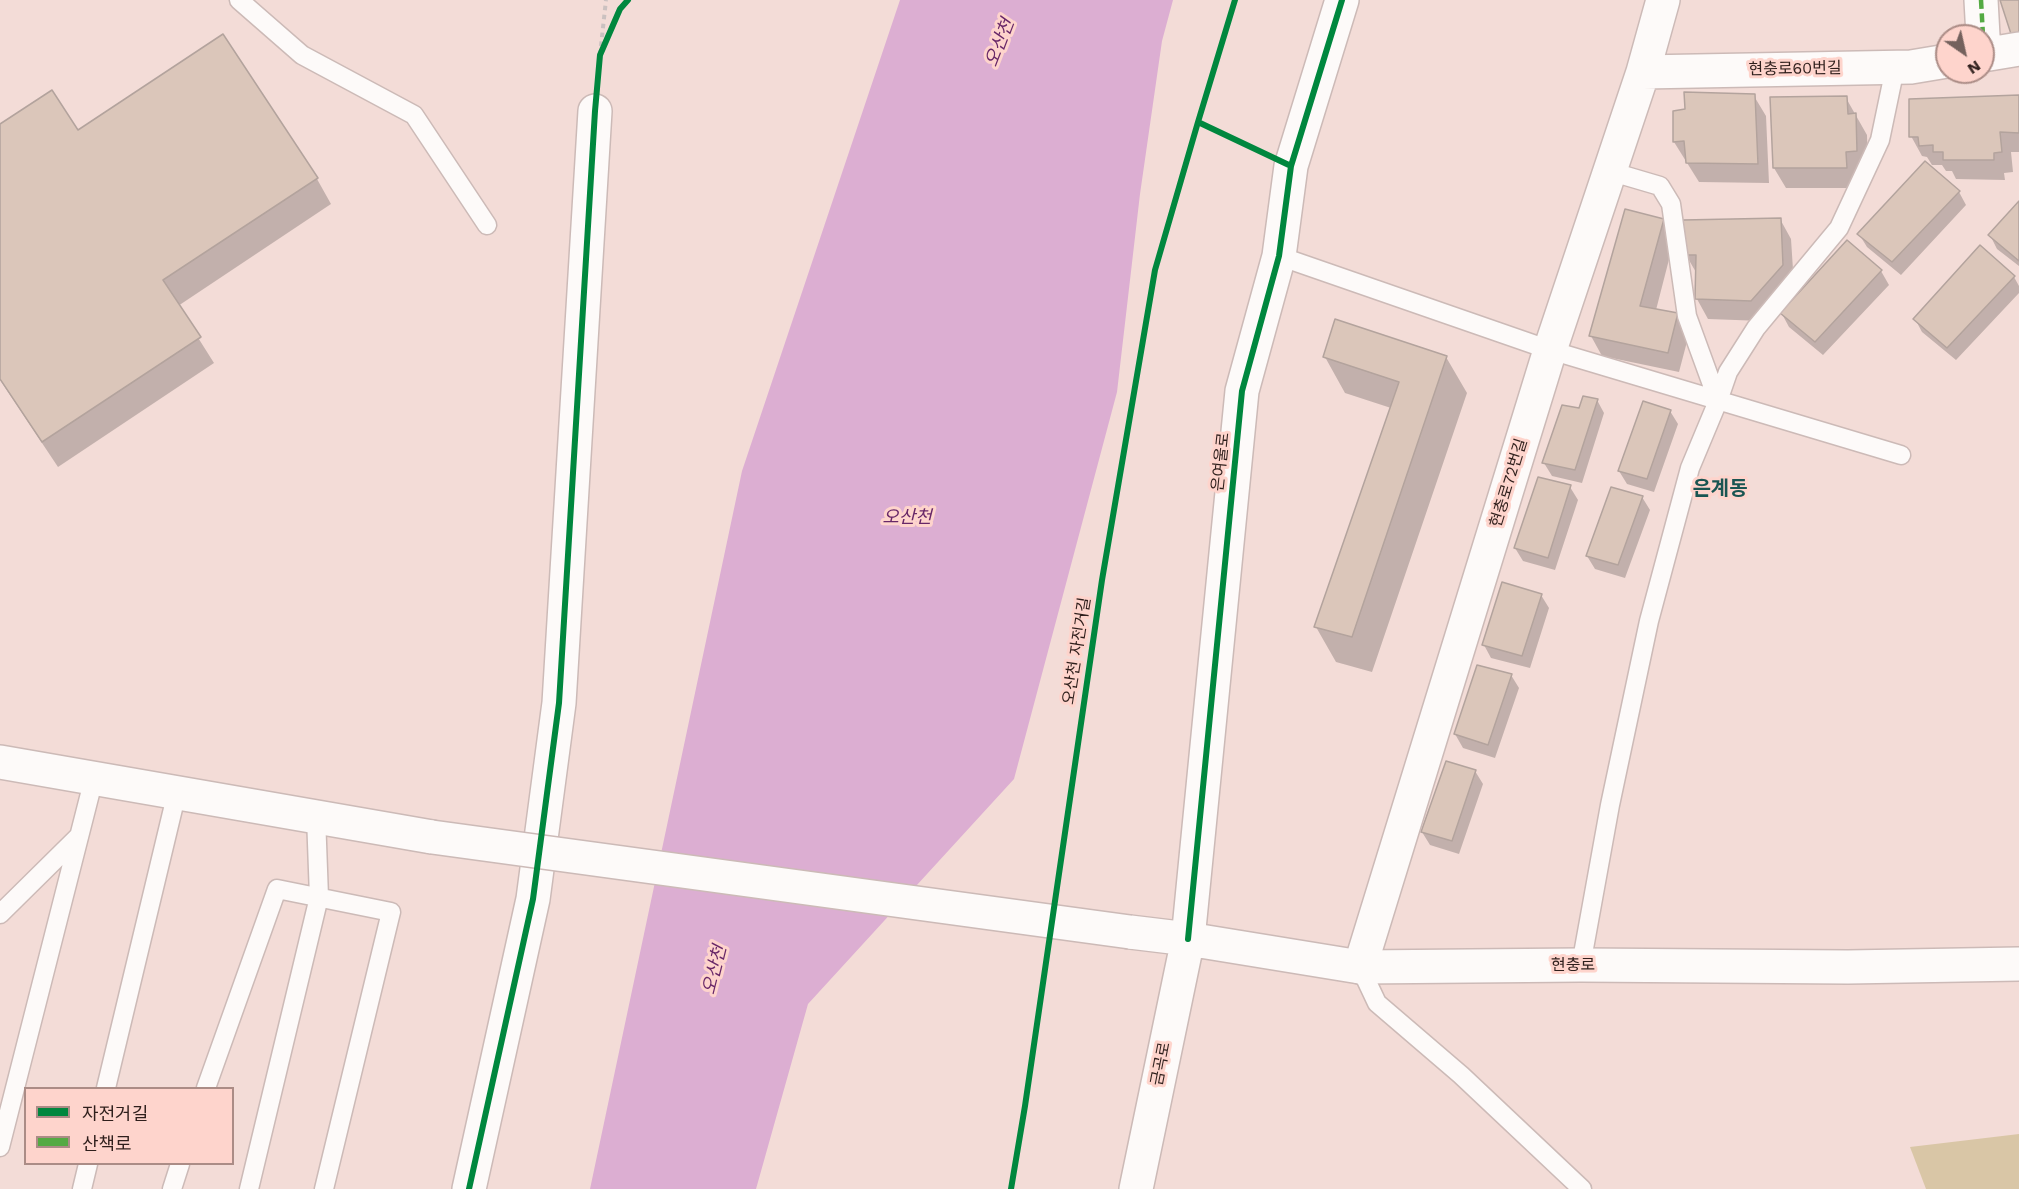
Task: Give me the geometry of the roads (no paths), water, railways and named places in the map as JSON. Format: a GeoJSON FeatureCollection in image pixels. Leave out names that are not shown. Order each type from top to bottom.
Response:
{"type":"FeatureCollection","features":[{"type":"Feature","properties":{"kind":"street","name":"은여울로"},"geometry":{"type":"LineString","coordinates":[[1188,939],[1242,391],[1279,256],[1291,166],[1342,0]]}},
{"type":"Feature","properties":{"kind":"street","name":"현충로72번길"},"geometry":{"type":"LineString","coordinates":[[1360,967],[1550,350],[1643,72],[1663,0]]}},
{"type":"Feature","properties":{"kind":"street"},"geometry":{"type":"LineString","coordinates":[[1981,0],[1982,24]]}},
{"type":"Feature","properties":{"kind":"street"},"geometry":{"type":"LineString","coordinates":[[1995,53],[2019,49]]}},
{"type":"Feature","properties":{"kind":"street","name":"현충로60번길"},"geometry":{"type":"LineString","coordinates":[[1643,72],[1911,68],[1935,63]]}},
{"type":"Feature","properties":{"kind":"street"},"geometry":{"type":"LineString","coordinates":[[469,1189],[533,899],[559,703],[595,111]]}},
{"type":"Feature","properties":{"kind":"street","name":"현충로"},"geometry":{"type":"LineString","coordinates":[[0,762],[432,837],[1188,939],[1360,967],[1581,965],[1848,967],[2019,964]]}},
{"type":"Feature","properties":{"kind":"street","name":"금곡로"},"geometry":{"type":"LineString","coordinates":[[1136,1189],[1188,939]]}},
{"type":"Feature","properties":{"kind":"lane"},"geometry":{"type":"LineString","coordinates":[[239,0],[302,55],[414,116],[487,225]]}},
{"type":"Feature","properties":{"kind":"lane"},"geometry":{"type":"LineString","coordinates":[[1581,965],[1610,805],[1649,621],[1690,468],[1728,372],[1756,328],[1839,228],[1880,140],[1895,68]]}},
{"type":"Feature","properties":{"kind":"lane"},"geometry":{"type":"LineString","coordinates":[[1610,171],[1660,186],[1671,204],[1687,316],[1718,401]]}},
{"type":"Feature","properties":{"kind":"lane"},"geometry":{"type":"LineString","coordinates":[[1279,256],[1550,350],[1901,455]]}},
{"type":"Feature","properties":{"kind":"lane"},"geometry":{"type":"LineString","coordinates":[[0,1147],[94,778]]}},
{"type":"Feature","properties":{"kind":"lane"},"geometry":{"type":"LineString","coordinates":[[106,1087],[177,792]]}},
{"type":"Feature","properties":{"kind":"lane"},"geometry":{"type":"LineString","coordinates":[[249,1189],[319,897],[316,816]]}},
{"type":"Feature","properties":{"kind":"lane"},"geometry":{"type":"LineString","coordinates":[[0,914],[79,836]]}},
{"type":"Feature","properties":{"kind":"lane"},"geometry":{"type":"LineString","coordinates":[[207,1087],[277,889],[391,912],[324,1189]]}},
{"type":"Feature","properties":{"kind":"lane"},"geometry":{"type":"LineString","coordinates":[[1360,967],[1377,1003],[1461,1075],[1582,1189]]}},
{"type":"Feature","properties":{"kind":"lane"},"geometry":{"type":"LineString","coordinates":[[82,1189],[88,1165]]}},
{"type":"Feature","properties":{"kind":"lane"},"geometry":{"type":"LineString","coordinates":[[172,1189],[180,1165]]}},
{"type":"Feature","properties":{"kind":"water","name":"오산천"},"geometry":{"type":"Polygon","coordinates":[[[900,0],[1173,0],[1162,41],[1140,194],[1117,392],[1014,779],[808,1004],[756,1189],[590,1189],[742,471],[900,0]]]}},
{"type":"Feature","properties":{"kind":"district","name":"은계동"},"geometry":{"type":"Point","coordinates":[1720,489]}}]}
